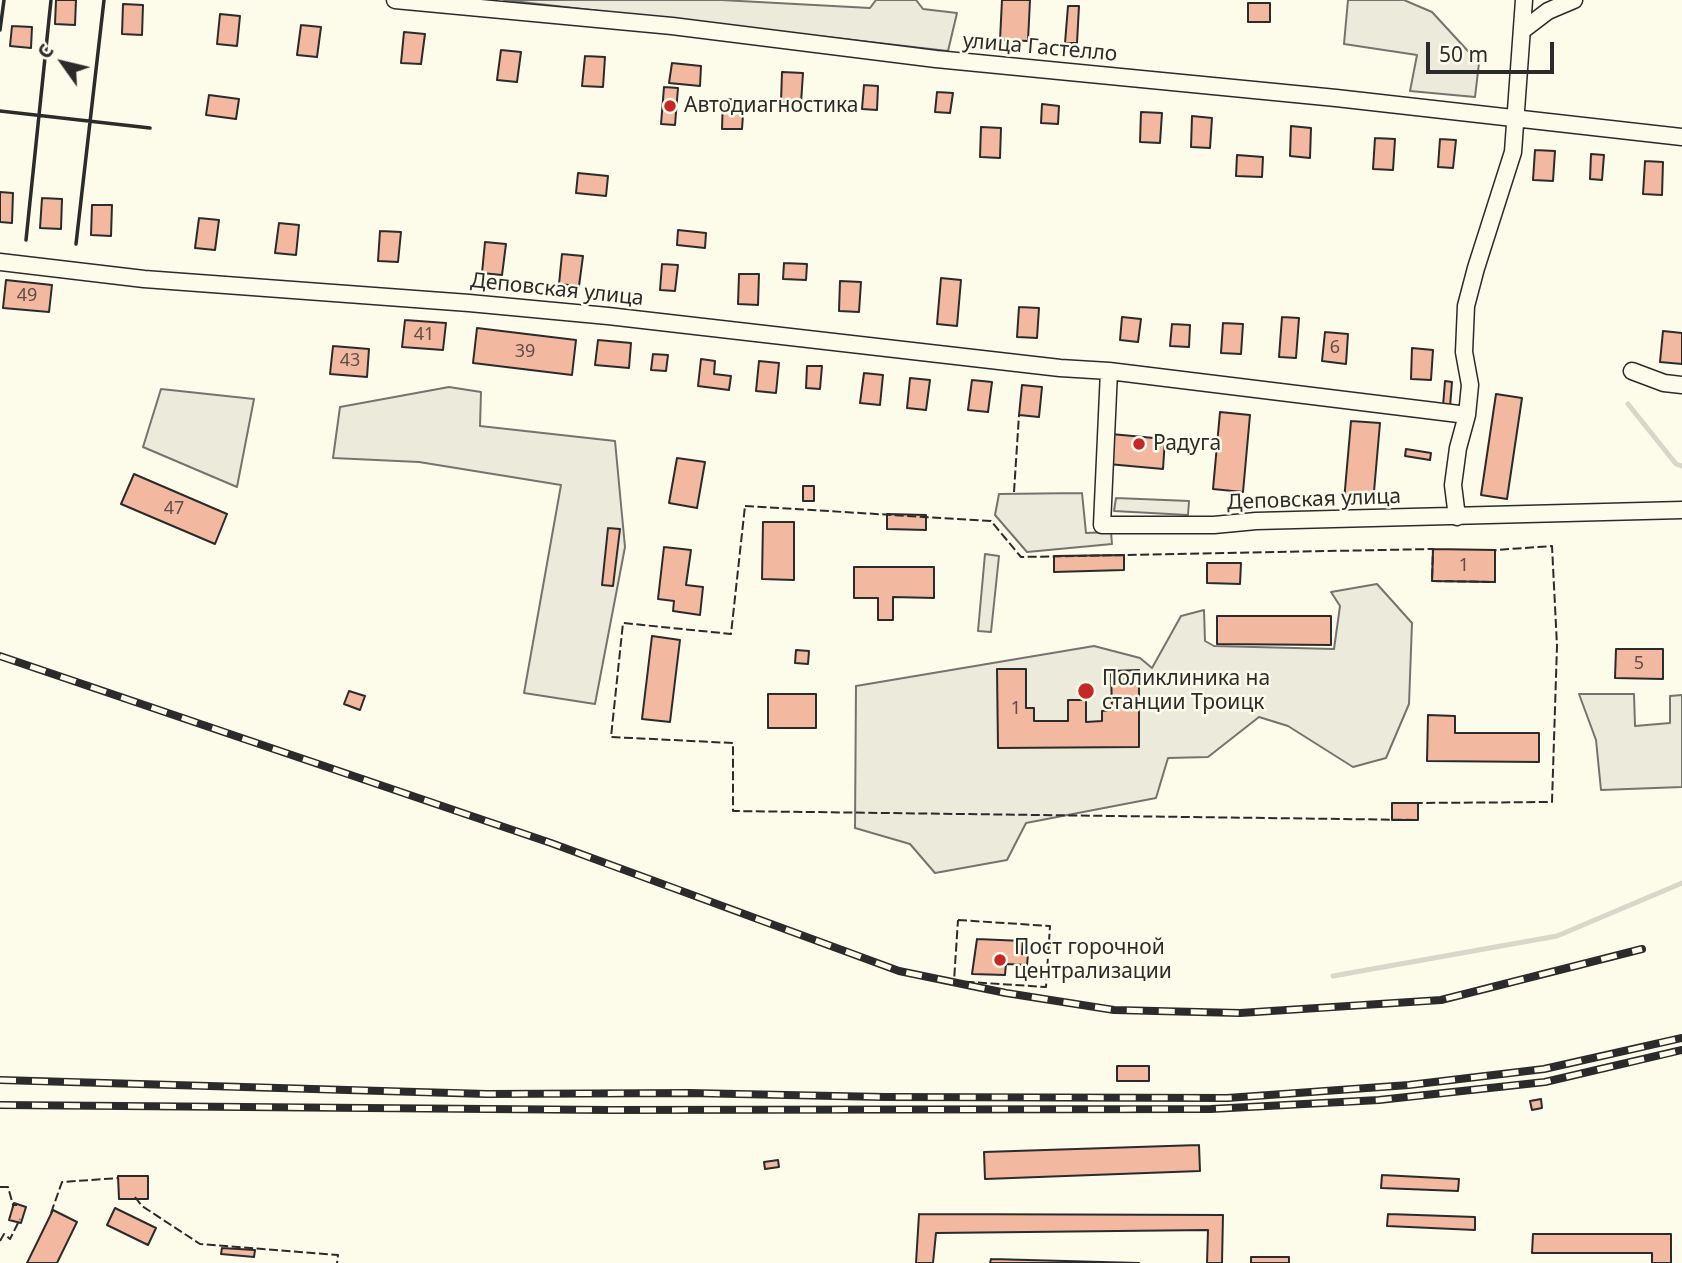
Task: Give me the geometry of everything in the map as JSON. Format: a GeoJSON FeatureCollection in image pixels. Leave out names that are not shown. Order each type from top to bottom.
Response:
{"type":"FeatureCollection","features":[{"type":"Feature","properties":{"kind":"street","name":"улица Гастелло"},"geometry":{"type":"LineString","coordinates":[[394,0],[541,7],[936,59],[1336,98],[1682,137]]}},
{"type":"Feature","properties":{"kind":"street"},"geometry":{"type":"LineString","coordinates":[[1457,517],[1453,485],[1470,385],[1464,352],[1466,306],[1513,152],[1524,0]]}},
{"type":"Feature","properties":{"kind":"street"},"geometry":{"type":"LineString","coordinates":[[1522,30],[1548,10],[1574,0]]}},
{"type":"Feature","properties":{"kind":"street","name":"Деповская улица"},"geometry":{"type":"LineString","coordinates":[[0,262],[144,279],[608,316],[1060,368],[1109,371],[1467,415]]}},
{"type":"Feature","properties":{"kind":"street","name":"Деповская улица"},"geometry":{"type":"LineString","coordinates":[[1109,371],[1102,525],[1214,525],[1256,520],[1682,510]]}},
{"type":"Feature","properties":{"kind":"street"},"geometry":{"type":"LineString","coordinates":[[1632,371],[1664,383],[1682,385]]}},
{"type":"Feature","properties":{"kind":"shaded area"},"geometry":{"type":"Polygon","coordinates":[[[504,0],[721,0],[870,8],[876,0],[916,0],[923,9],[957,13],[948,51],[504,0]]]}},
{"type":"Feature","properties":{"kind":"shaded area"},"geometry":{"type":"Polygon","coordinates":[[[1348,0],[1404,0],[1432,12],[1479,63],[1475,97],[1410,91],[1417,55],[1344,44],[1348,0]]]}},
{"type":"Feature","properties":{"kind":"shaded area"},"geometry":{"type":"Polygon","coordinates":[[[449,387],[481,392],[480,426],[615,441],[625,547],[595,704],[524,693],[561,485],[419,462],[333,458],[340,407],[449,387]]]}},
{"type":"Feature","properties":{"kind":"shaded area"},"geometry":{"type":"Polygon","coordinates":[[[161,389],[254,399],[237,487],[143,447],[161,389]]]}},
{"type":"Feature","properties":{"kind":"shaded area"},"geometry":{"type":"Polygon","coordinates":[[[1082,493],[1086,533],[1111,532],[1112,544],[1027,552],[995,515],[999,494],[1082,493]]]}},
{"type":"Feature","properties":{"kind":"shaded area"},"geometry":{"type":"Polygon","coordinates":[[[1116,498],[1189,501],[1188,515],[1114,511],[1116,498]]]}},
{"type":"Feature","properties":{"kind":"shaded area"},"geometry":{"type":"Polygon","coordinates":[[[985,554],[999,556],[991,632],[978,631],[985,554]]]}},
{"type":"Feature","properties":{"kind":"shaded area"},"geometry":{"type":"Polygon","coordinates":[[[1377,584],[1412,623],[1409,704],[1386,758],[1353,767],[1288,726],[1259,717],[1208,757],[1168,758],[1156,798],[1026,823],[1007,860],[935,873],[910,844],[855,828],[856,686],[1094,646],[1140,658],[1152,668],[1181,616],[1204,610],[1205,641],[1214,646],[1334,649],[1340,606],[1331,592],[1377,584]]]}},
{"type":"Feature","properties":{"kind":"shaded area"},"geometry":{"type":"Polygon","coordinates":[[[1579,694],[1634,694],[1635,726],[1670,723],[1670,696],[1682,695],[1682,787],[1601,790],[1596,740],[1579,694]]]}},
{"type":"Feature","properties":{"kind":"building"},"geometry":{"type":"Polygon","coordinates":[[[56,0],[76,0],[75,25],[55,24],[56,0]]]}},
{"type":"Feature","properties":{"kind":"building"},"geometry":{"type":"Polygon","coordinates":[[[1002,0],[1030,0],[1028,41],[1000,40],[1002,0]]]}},
{"type":"Feature","properties":{"kind":"building"},"geometry":{"type":"Polygon","coordinates":[[[1248,3],[1270,3],[1270,22],[1248,22],[1248,3]]]}},
{"type":"Feature","properties":{"kind":"building"},"geometry":{"type":"Polygon","coordinates":[[[123,4],[143,5],[142,35],[122,34],[123,4]]]}},
{"type":"Feature","properties":{"kind":"building"},"geometry":{"type":"Polygon","coordinates":[[[1068,6],[1079,6],[1077,43],[1065,43],[1068,6]]]}},
{"type":"Feature","properties":{"kind":"building"},"geometry":{"type":"Polygon","coordinates":[[[220,14],[240,16],[237,46],[217,44],[220,14]]]}},
{"type":"Feature","properties":{"kind":"building"},"geometry":{"type":"Polygon","coordinates":[[[301,25],[321,27],[317,57],[297,55],[301,25]]]}},
{"type":"Feature","properties":{"kind":"building"},"geometry":{"type":"Polygon","coordinates":[[[12,26],[32,27],[31,48],[10,46],[12,26]]]}},
{"type":"Feature","properties":{"kind":"building"},"geometry":{"type":"Polygon","coordinates":[[[404,32],[425,34],[421,64],[401,63],[404,32]]]}},
{"type":"Feature","properties":{"kind":"building"},"geometry":{"type":"Polygon","coordinates":[[[501,50],[521,52],[517,82],[497,80],[501,50]]]}},
{"type":"Feature","properties":{"kind":"building"},"geometry":{"type":"Polygon","coordinates":[[[585,56],[605,57],[603,87],[582,86],[585,56]]]}},
{"type":"Feature","properties":{"kind":"building"},"geometry":{"type":"Polygon","coordinates":[[[672,63],[701,66],[700,86],[669,83],[672,63]]]}},
{"type":"Feature","properties":{"kind":"building"},"geometry":{"type":"Polygon","coordinates":[[[782,72],[803,73],[801,103],[781,102],[782,72]]]}},
{"type":"Feature","properties":{"kind":"building"},"geometry":{"type":"Polygon","coordinates":[[[864,85],[878,86],[877,110],[862,109],[864,85]]]}},
{"type":"Feature","properties":{"kind":"building","name":"Автодиагностика"},"geometry":{"type":"Polygon","coordinates":[[[664,87],[678,88],[675,125],[661,124],[664,87]]]}},
{"type":"Feature","properties":{"kind":"building"},"geometry":{"type":"Polygon","coordinates":[[[937,92],[953,93],[950,113],[935,112],[937,92]]]}},
{"type":"Feature","properties":{"kind":"building"},"geometry":{"type":"Polygon","coordinates":[[[209,95],[239,99],[236,119],[206,115],[209,95]]]}},
{"type":"Feature","properties":{"kind":"building"},"geometry":{"type":"Polygon","coordinates":[[[723,99],[744,100],[742,129],[722,129],[723,99]]]}},
{"type":"Feature","properties":{"kind":"building"},"geometry":{"type":"Polygon","coordinates":[[[1042,104],[1059,106],[1058,124],[1041,123],[1042,104]]]}},
{"type":"Feature","properties":{"kind":"building"},"geometry":{"type":"Polygon","coordinates":[[[1141,112],[1162,113],[1160,143],[1140,142],[1141,112]]]}},
{"type":"Feature","properties":{"kind":"building"},"geometry":{"type":"Polygon","coordinates":[[[1192,116],[1212,118],[1210,148],[1191,147],[1192,116]]]}},
{"type":"Feature","properties":{"kind":"building"},"geometry":{"type":"Polygon","coordinates":[[[1291,126],[1311,128],[1310,158],[1290,156],[1291,126]]]}},
{"type":"Feature","properties":{"kind":"building"},"geometry":{"type":"Polygon","coordinates":[[[981,127],[1001,128],[1000,158],[980,157],[981,127]]]}},
{"type":"Feature","properties":{"kind":"building"},"geometry":{"type":"Polygon","coordinates":[[[1375,138],[1395,139],[1393,170],[1373,169],[1375,138]]]}},
{"type":"Feature","properties":{"kind":"building"},"geometry":{"type":"Polygon","coordinates":[[[1440,139],[1456,140],[1453,168],[1438,167],[1440,139]]]}},
{"type":"Feature","properties":{"kind":"building"},"geometry":{"type":"Polygon","coordinates":[[[1535,150],[1555,151],[1553,181],[1533,180],[1535,150]]]}},
{"type":"Feature","properties":{"kind":"building"},"geometry":{"type":"Polygon","coordinates":[[[1591,154],[1604,155],[1602,180],[1590,179],[1591,154]]]}},
{"type":"Feature","properties":{"kind":"building"},"geometry":{"type":"Polygon","coordinates":[[[1237,155],[1263,157],[1262,177],[1236,176],[1237,155]]]}},
{"type":"Feature","properties":{"kind":"building"},"geometry":{"type":"Polygon","coordinates":[[[1645,161],[1663,162],[1662,195],[1643,194],[1645,161]]]}},
{"type":"Feature","properties":{"kind":"building"},"geometry":{"type":"Polygon","coordinates":[[[578,173],[608,176],[606,196],[576,193],[578,173]]]}},
{"type":"Feature","properties":{"kind":"building"},"geometry":{"type":"Polygon","coordinates":[[[0,192],[13,193],[12,223],[0,222],[0,192]]]}},
{"type":"Feature","properties":{"kind":"building"},"geometry":{"type":"Polygon","coordinates":[[[42,198],[62,199],[61,229],[40,228],[42,198]]]}},
{"type":"Feature","properties":{"kind":"building"},"geometry":{"type":"Polygon","coordinates":[[[92,205],[112,205],[111,236],[91,235],[92,205]]]}},
{"type":"Feature","properties":{"kind":"building"},"geometry":{"type":"Polygon","coordinates":[[[199,218],[219,220],[215,250],[195,248],[199,218]]]}},
{"type":"Feature","properties":{"kind":"building"},"geometry":{"type":"Polygon","coordinates":[[[279,223],[299,225],[296,255],[275,253],[279,223]]]}},
{"type":"Feature","properties":{"kind":"building"},"geometry":{"type":"Polygon","coordinates":[[[678,230],[706,233],[705,248],[677,245],[678,230]]]}},
{"type":"Feature","properties":{"kind":"building"},"geometry":{"type":"Polygon","coordinates":[[[380,231],[401,232],[398,262],[378,261],[380,231]]]}},
{"type":"Feature","properties":{"kind":"building"},"geometry":{"type":"Polygon","coordinates":[[[485,242],[506,244],[502,275],[482,273],[485,242]]]}},
{"type":"Feature","properties":{"kind":"building"},"geometry":{"type":"Polygon","coordinates":[[[562,254],[583,256],[579,286],[559,284],[562,254]]]}},
{"type":"Feature","properties":{"kind":"building"},"geometry":{"type":"Polygon","coordinates":[[[784,263],[807,264],[806,280],[783,279],[784,263]]]}},
{"type":"Feature","properties":{"kind":"building"},"geometry":{"type":"Polygon","coordinates":[[[662,264],[678,265],[675,291],[660,290],[662,264]]]}},
{"type":"Feature","properties":{"kind":"building"},"geometry":{"type":"Polygon","coordinates":[[[739,274],[759,274],[758,305],[738,304],[739,274]]]}},
{"type":"Feature","properties":{"kind":"building"},"geometry":{"type":"Polygon","coordinates":[[[941,278],[961,280],[957,326],[937,324],[941,278]]]}},
{"type":"Feature","properties":{"kind":"building"},"geometry":{"type":"Polygon","coordinates":[[[6,280],[52,285],[49,312],[3,308],[6,280]]]}},
{"type":"Feature","properties":{"kind":"building"},"geometry":{"type":"Polygon","coordinates":[[[840,281],[861,282],[859,312],[839,311],[840,281]]]}},
{"type":"Feature","properties":{"kind":"building"},"geometry":{"type":"Polygon","coordinates":[[[1019,307],[1039,308],[1037,338],[1017,337],[1019,307]]]}},
{"type":"Feature","properties":{"kind":"building"},"geometry":{"type":"Polygon","coordinates":[[[1122,317],[1141,319],[1138,342],[1120,340],[1122,317]]]}},
{"type":"Feature","properties":{"kind":"building"},"geometry":{"type":"Polygon","coordinates":[[[1282,317],[1299,318],[1296,358],[1279,357],[1282,317]]]}},
{"type":"Feature","properties":{"kind":"building"},"geometry":{"type":"Polygon","coordinates":[[[405,320],[446,323],[443,350],[402,347],[405,320]]]}},
{"type":"Feature","properties":{"kind":"building"},"geometry":{"type":"Polygon","coordinates":[[[1223,323],[1243,324],[1241,354],[1221,353],[1223,323]]]}},
{"type":"Feature","properties":{"kind":"building"},"geometry":{"type":"Polygon","coordinates":[[[1172,324],[1190,325],[1189,347],[1170,346],[1172,324]]]}},
{"type":"Feature","properties":{"kind":"building"},"geometry":{"type":"Polygon","coordinates":[[[477,328],[576,340],[572,375],[473,363],[477,328]]]}},
{"type":"Feature","properties":{"kind":"building"},"geometry":{"type":"Polygon","coordinates":[[[1663,331],[1682,333],[1682,364],[1660,362],[1663,331]]]}},
{"type":"Feature","properties":{"kind":"building"},"geometry":{"type":"Polygon","coordinates":[[[1325,332],[1348,334],[1346,364],[1322,361],[1325,332]]]}},
{"type":"Feature","properties":{"kind":"building"},"geometry":{"type":"Polygon","coordinates":[[[598,340],[631,343],[629,368],[595,365],[598,340]]]}},
{"type":"Feature","properties":{"kind":"building"},"geometry":{"type":"Polygon","coordinates":[[[333,346],[369,349],[367,377],[330,374],[333,346]]]}},
{"type":"Feature","properties":{"kind":"building"},"geometry":{"type":"Polygon","coordinates":[[[1412,348],[1433,350],[1431,380],[1411,379],[1412,348]]]}},
{"type":"Feature","properties":{"kind":"building"},"geometry":{"type":"Polygon","coordinates":[[[653,354],[668,355],[666,371],[651,370],[653,354]]]}},
{"type":"Feature","properties":{"kind":"building"},"geometry":{"type":"Polygon","coordinates":[[[701,359],[715,361],[714,374],[731,376],[729,390],[698,386],[701,359]]]}},
{"type":"Feature","properties":{"kind":"building"},"geometry":{"type":"Polygon","coordinates":[[[759,361],[779,363],[776,393],[756,391],[759,361]]]}},
{"type":"Feature","properties":{"kind":"building"},"geometry":{"type":"Polygon","coordinates":[[[807,366],[822,366],[820,389],[806,388],[807,366]]]}},
{"type":"Feature","properties":{"kind":"building"},"geometry":{"type":"Polygon","coordinates":[[[864,373],[883,375],[880,405],[860,403],[864,373]]]}},
{"type":"Feature","properties":{"kind":"building"},"geometry":{"type":"Polygon","coordinates":[[[910,378],[930,380],[926,410],[907,408],[910,378]]]}},
{"type":"Feature","properties":{"kind":"building"},"geometry":{"type":"Polygon","coordinates":[[[972,380],[992,382],[988,412],[968,410],[972,380]]]}},
{"type":"Feature","properties":{"kind":"building"},"geometry":{"type":"Polygon","coordinates":[[[1445,381],[1452,382],[1450,407],[1443,406],[1445,381]]]}},
{"type":"Feature","properties":{"kind":"building"},"geometry":{"type":"Polygon","coordinates":[[[1022,385],[1042,387],[1039,417],[1019,415],[1022,385]]]}},
{"type":"Feature","properties":{"kind":"building"},"geometry":{"type":"Polygon","coordinates":[[[1496,394],[1522,398],[1507,499],[1481,495],[1496,394]]]}},
{"type":"Feature","properties":{"kind":"building"},"geometry":{"type":"Polygon","coordinates":[[[1220,412],[1250,415],[1243,492],[1213,489],[1220,412]]]}},
{"type":"Feature","properties":{"kind":"building"},"geometry":{"type":"Polygon","coordinates":[[[1351,421],[1380,423],[1373,503],[1344,501],[1351,421]]]}},
{"type":"Feature","properties":{"kind":"building"},"geometry":{"type":"Polygon","coordinates":[[[1111,434],[1165,439],[1163,469],[1108,464],[1111,434]]]}},
{"type":"Feature","properties":{"kind":"building"},"geometry":{"type":"Polygon","coordinates":[[[1406,449],[1431,453],[1430,460],[1405,456],[1406,449]]]}},
{"type":"Feature","properties":{"kind":"building"},"geometry":{"type":"Polygon","coordinates":[[[677,458],[705,462],[697,508],[669,503],[677,458]]]}},
{"type":"Feature","properties":{"kind":"building"},"geometry":{"type":"Polygon","coordinates":[[[134,474],[227,514],[215,544],[121,504],[134,474]]]}},
{"type":"Feature","properties":{"kind":"building"},"geometry":{"type":"Polygon","coordinates":[[[803,486],[814,486],[814,501],[803,501],[803,486]]]}},
{"type":"Feature","properties":{"kind":"building"},"geometry":{"type":"Polygon","coordinates":[[[887,514],[926,515],[926,530],[887,529],[887,514]]]}},
{"type":"Feature","properties":{"kind":"building"},"geometry":{"type":"Polygon","coordinates":[[[763,522],[794,522],[794,580],[762,579],[763,522]]]}},
{"type":"Feature","properties":{"kind":"building"},"geometry":{"type":"Polygon","coordinates":[[[608,528],[620,529],[613,586],[602,585],[608,528]]]}},
{"type":"Feature","properties":{"kind":"building"},"geometry":{"type":"Polygon","coordinates":[[[664,547],[691,550],[686,585],[703,587],[700,615],[673,611],[674,601],[658,599],[664,547]]]}},
{"type":"Feature","properties":{"kind":"building"},"geometry":{"type":"Polygon","coordinates":[[[1433,549],[1495,550],[1495,582],[1432,581],[1433,549]]]}},
{"type":"Feature","properties":{"kind":"building"},"geometry":{"type":"Polygon","coordinates":[[[1124,555],[1124,570],[1054,572],[1054,556],[1124,555]]]}},
{"type":"Feature","properties":{"kind":"building"},"geometry":{"type":"Polygon","coordinates":[[[1207,563],[1241,563],[1240,584],[1207,583],[1207,563]]]}},
{"type":"Feature","properties":{"kind":"building"},"geometry":{"type":"Polygon","coordinates":[[[854,567],[934,567],[934,598],[893,597],[893,620],[878,620],[878,598],[854,598],[854,567]]]}},
{"type":"Feature","properties":{"kind":"building"},"geometry":{"type":"Polygon","coordinates":[[[1217,616],[1331,616],[1331,645],[1217,644],[1217,616]]]}},
{"type":"Feature","properties":{"kind":"building"},"geometry":{"type":"Polygon","coordinates":[[[652,636],[680,640],[670,722],[642,719],[652,636]]]}},
{"type":"Feature","properties":{"kind":"building"},"geometry":{"type":"Polygon","coordinates":[[[1616,649],[1663,649],[1663,679],[1615,678],[1616,649]]]}},
{"type":"Feature","properties":{"kind":"building"},"geometry":{"type":"Polygon","coordinates":[[[796,650],[809,651],[808,664],[795,663],[796,650]]]}},
{"type":"Feature","properties":{"kind":"building"},"geometry":{"type":"Polygon","coordinates":[[[997,669],[1026,669],[1026,708],[1034,708],[1034,721],[1068,721],[1068,700],[1086,700],[1086,722],[1102,721],[1102,711],[1112,710],[1111,671],[1139,670],[1139,747],[998,748],[997,669]]]}},
{"type":"Feature","properties":{"kind":"building"},"geometry":{"type":"Polygon","coordinates":[[[349,691],[365,696],[360,710],[344,704],[349,691]]]}},
{"type":"Feature","properties":{"kind":"building"},"geometry":{"type":"Polygon","coordinates":[[[768,694],[816,694],[816,728],[768,728],[768,694]]]}},
{"type":"Feature","properties":{"kind":"building"},"geometry":{"type":"Polygon","coordinates":[[[1428,715],[1455,716],[1455,733],[1539,733],[1539,762],[1427,761],[1428,715]]]}},
{"type":"Feature","properties":{"kind":"building"},"geometry":{"type":"Polygon","coordinates":[[[1392,803],[1418,803],[1418,820],[1392,820],[1392,803]]]}},
{"type":"Feature","properties":{"kind":"building","name":"Пост горочной централизации"},"geometry":{"type":"Polygon","coordinates":[[[977,939],[1023,941],[1022,954],[1028,954],[1027,965],[1006,964],[1005,975],[972,974],[977,939]]]}},
{"type":"Feature","properties":{"kind":"building"},"geometry":{"type":"Polygon","coordinates":[[[1117,1066],[1149,1066],[1149,1081],[1117,1081],[1117,1066]]]}},
{"type":"Feature","properties":{"kind":"building"},"geometry":{"type":"Polygon","coordinates":[[[1541,1099],[1542,1108],[1532,1110],[1530,1101],[1541,1099]]]}},
{"type":"Feature","properties":{"kind":"building"},"geometry":{"type":"Polygon","coordinates":[[[1199,1145],[1200,1171],[985,1179],[984,1152],[1199,1145]]]}},
{"type":"Feature","properties":{"kind":"building"},"geometry":{"type":"Polygon","coordinates":[[[778,1160],[779,1167],[765,1169],[764,1162],[778,1160]]]}},
{"type":"Feature","properties":{"kind":"building"},"geometry":{"type":"Polygon","coordinates":[[[1382,1175],[1459,1179],[1458,1191],[1381,1188],[1382,1175]]]}},
{"type":"Feature","properties":{"kind":"building"},"geometry":{"type":"Polygon","coordinates":[[[118,1176],[148,1176],[148,1199],[119,1199],[118,1176]]]}},
{"type":"Feature","properties":{"kind":"building"},"geometry":{"type":"Polygon","coordinates":[[[14,1203],[26,1207],[21,1223],[9,1220],[14,1203]]]}},
{"type":"Feature","properties":{"kind":"building"},"geometry":{"type":"Polygon","coordinates":[[[115,1208],[156,1228],[148,1245],[107,1225],[115,1208]]]}},
{"type":"Feature","properties":{"kind":"building"},"geometry":{"type":"Polygon","coordinates":[[[53,1210],[77,1222],[57,1263],[27,1263],[53,1210]]]}},
{"type":"Feature","properties":{"kind":"building"},"geometry":{"type":"Polygon","coordinates":[[[919,1214],[1223,1215],[1222,1263],[1207,1263],[1208,1230],[936,1233],[933,1263],[916,1263],[919,1214]]]}},
{"type":"Feature","properties":{"kind":"building"},"geometry":{"type":"Polygon","coordinates":[[[1388,1214],[1475,1217],[1475,1230],[1387,1226],[1388,1214]]]}},
{"type":"Feature","properties":{"kind":"building"},"geometry":{"type":"Polygon","coordinates":[[[1533,1234],[1671,1234],[1671,1263],[1652,1263],[1652,1253],[1532,1253],[1533,1234]]]}},
{"type":"Feature","properties":{"kind":"building"},"geometry":{"type":"Polygon","coordinates":[[[222,1248],[255,1250],[254,1257],[221,1254],[222,1248]]]}},
{"type":"Feature","properties":{"kind":"building"},"geometry":{"type":"Polygon","coordinates":[[[1251,1257],[1289,1257],[1289,1263],[1251,1263],[1251,1257]]]}},
{"type":"Feature","properties":{"kind":"building"},"geometry":{"type":"Polygon","coordinates":[[[991,1259],[1139,1263],[990,1263],[991,1259]]]}},
{"type":"Feature","properties":{"kind":"waterway"},"geometry":{"type":"LineString","coordinates":[[1628,404],[1676,464],[1682,466]]}},
{"type":"Feature","properties":{"kind":"waterway"},"geometry":{"type":"LineString","coordinates":[[1333,976],[1557,936],[1682,883]]}},
{"type":"Feature","properties":{"kind":"railway"},"geometry":{"type":"LineString","coordinates":[[0,656],[551,843],[899,971],[1006,993],[1114,1010],[1240,1013],[1441,1000],[1642,949]]}},
{"type":"Feature","properties":{"kind":"railway"},"geometry":{"type":"LineString","coordinates":[[0,1080],[487,1094],[1227,1098],[1409,1085],[1544,1069],[1682,1038]]}},
{"type":"Feature","properties":{"kind":"railway"},"geometry":{"type":"LineString","coordinates":[[0,1105],[610,1110],[1211,1109],[1379,1100],[1545,1082],[1682,1050]]}},
{"type":"Feature","properties":{"kind":"fence"},"geometry":{"type":"LineString","coordinates":[[1014,492],[1019,415]]}},
{"type":"Feature","properties":{"kind":"fence"},"geometry":{"type":"LineString","coordinates":[[745,506],[991,521],[1021,557],[1433,549],[1432,581],[1495,582],[1495,550],[1552,546],[1557,646],[1552,802],[1418,803],[1418,820],[733,811],[733,743],[611,737],[623,623],[731,634],[745,506]]}},
{"type":"Feature","properties":{"kind":"fence"},"geometry":{"type":"LineString","coordinates":[[958,920],[1050,926],[1046,987],[954,981],[958,920]]}},
{"type":"Feature","properties":{"kind":"fence"},"geometry":{"type":"LineString","coordinates":[[51,1213],[62,1182],[119,1178]]}},
{"type":"Feature","properties":{"kind":"fence"},"geometry":{"type":"LineString","coordinates":[[0,1187],[8,1187],[13,1205],[17,1205]]}},
{"type":"Feature","properties":{"kind":"fence"},"geometry":{"type":"LineString","coordinates":[[135,1197],[142,1206],[200,1244],[338,1255],[337,1263]]}},
{"type":"Feature","properties":{"kind":"fence"},"geometry":{"type":"LineString","coordinates":[[0,1241],[4,1234],[10,1239],[20,1219]]}},
{"type":"Feature","properties":{"kind":"wall"},"geometry":{"type":"LineString","coordinates":[[0,30],[4,0]]}},
{"type":"Feature","properties":{"kind":"wall"},"geometry":{"type":"LineString","coordinates":[[26,240],[51,0]]}},
{"type":"Feature","properties":{"kind":"wall"},"geometry":{"type":"LineString","coordinates":[[76,244],[104,0]]}},
{"type":"Feature","properties":{"kind":"wall"},"geometry":{"type":"LineString","coordinates":[[0,111],[150,128]]}},
{"type":"Feature","properties":{"kind":"place","name":"Автодиагностика"},"geometry":{"type":"Point","coordinates":[670,106]}},
{"type":"Feature","properties":{"kind":"place","name":"Радуга"},"geometry":{"type":"Point","coordinates":[1139,444]}},
{"type":"Feature","properties":{"kind":"place","name":"Поликлиника на станции Троицк"},"geometry":{"type":"Point","coordinates":[1086,691]}},
{"type":"Feature","properties":{"kind":"place","name":"Пост горочной централизации"},"geometry":{"type":"Point","coordinates":[1000,960]}}]}
